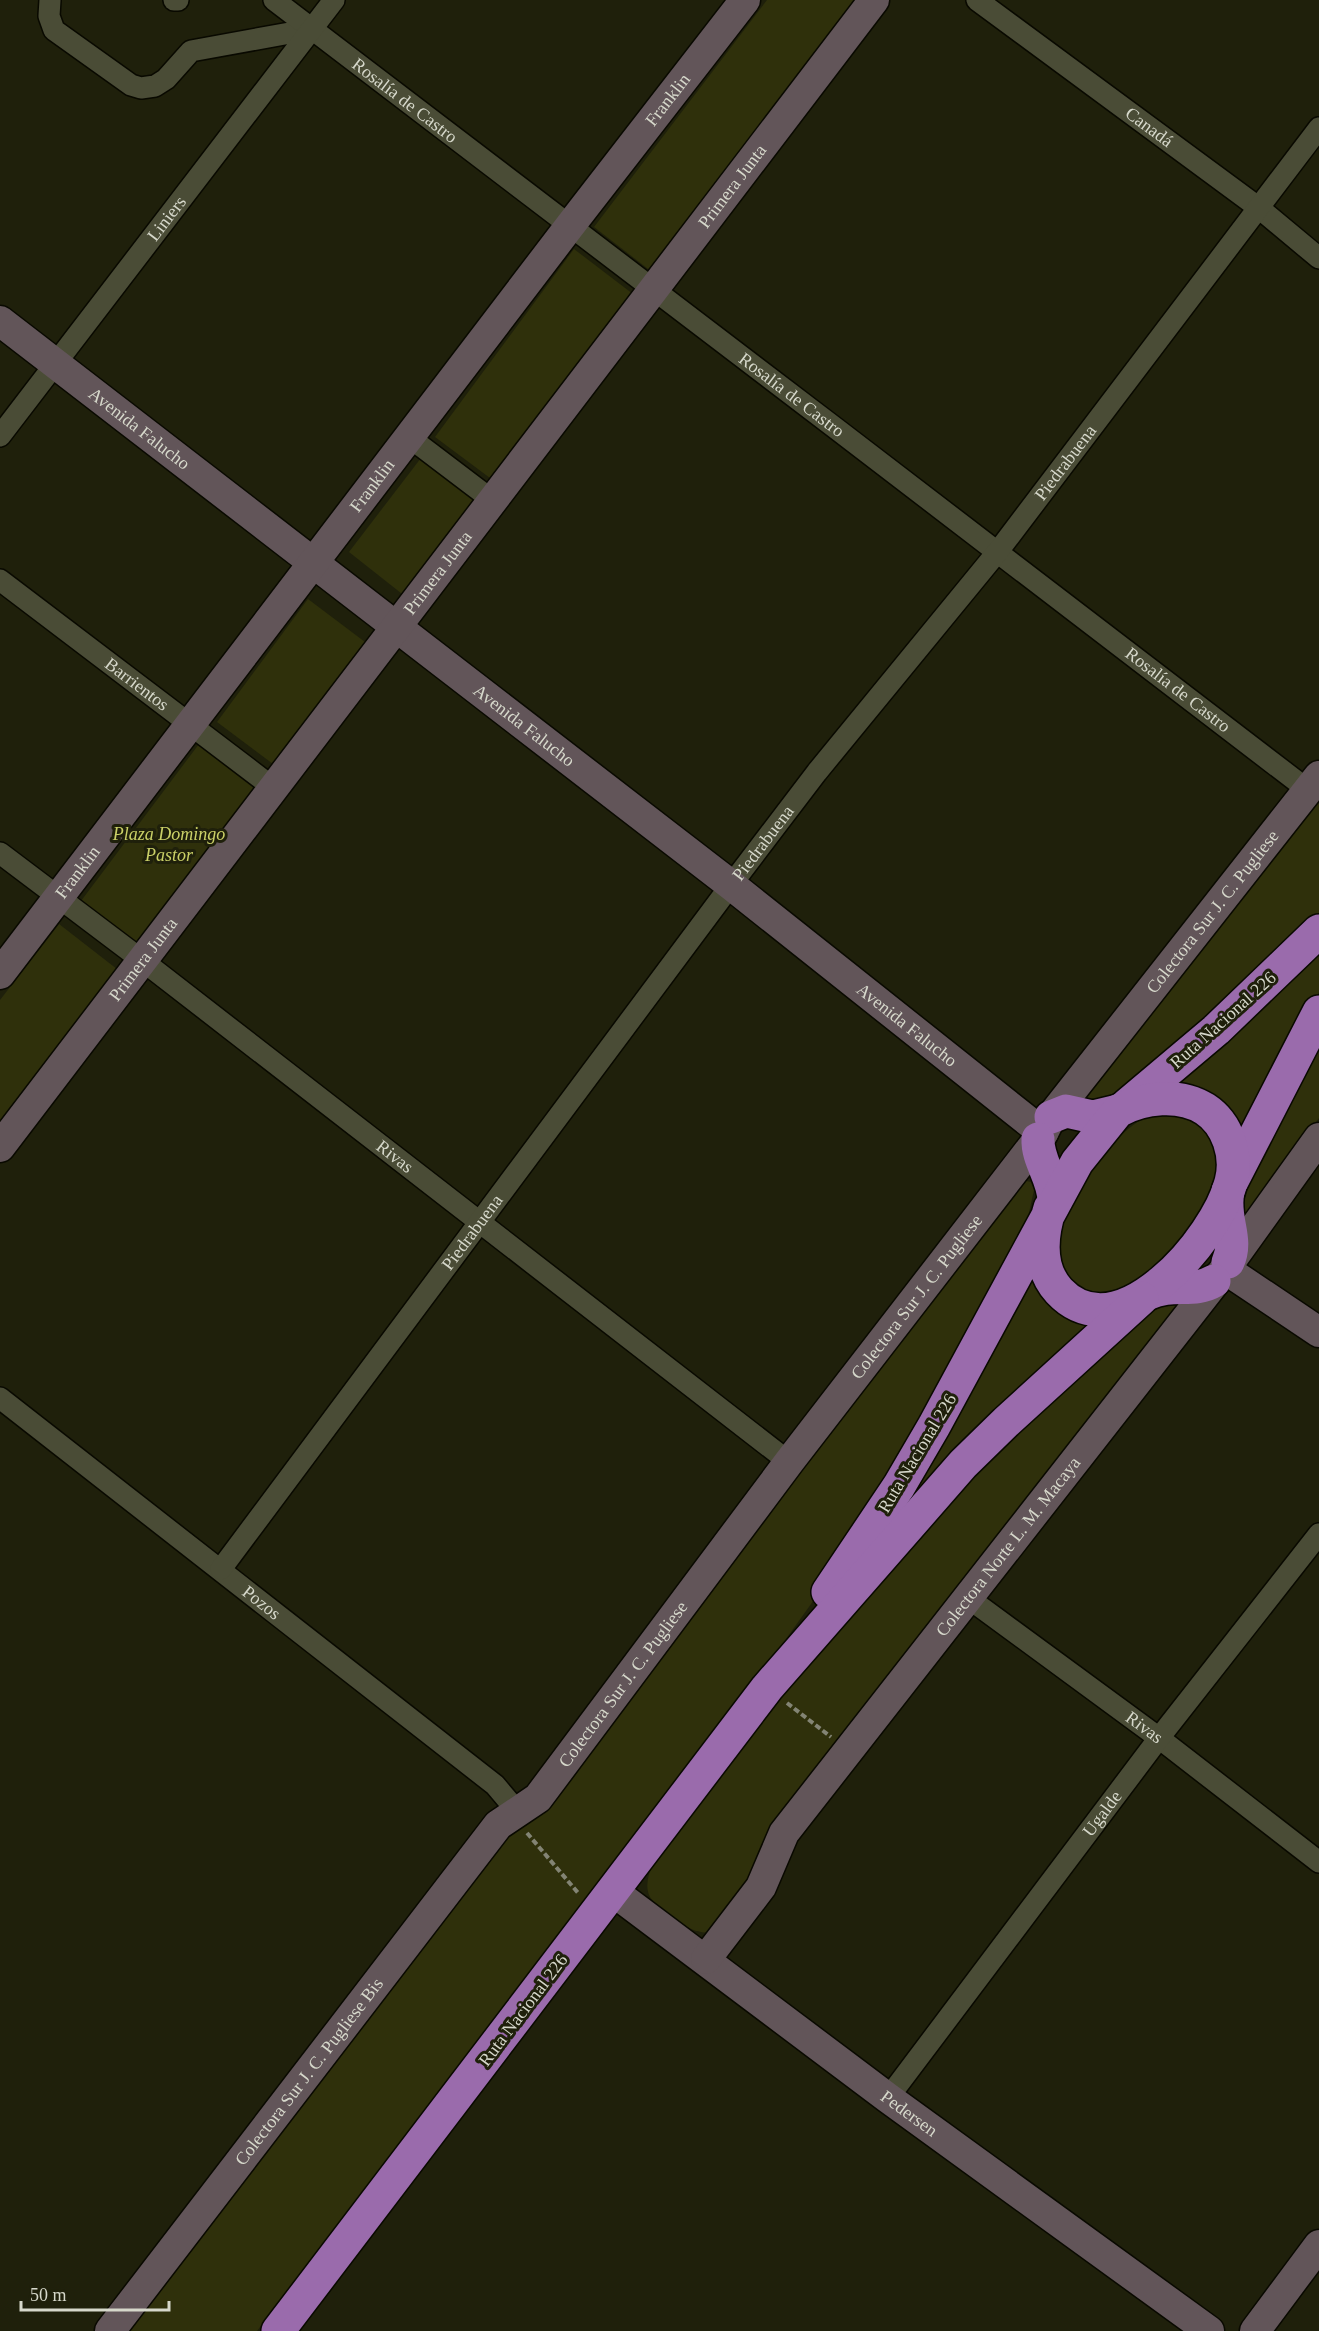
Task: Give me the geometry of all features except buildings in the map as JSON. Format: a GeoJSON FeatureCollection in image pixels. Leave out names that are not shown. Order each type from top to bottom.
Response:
{"type":"FeatureCollection","features":[{"type":"Feature","properties":{"kind":"highway","name":"Ruta Nacional 226"},"geometry":{"type":"LineString","coordinates":[[278,2331],[767,1688],[899,1486],[965,1370],[1077,1162],[1121,1109],[1216,1030],[1319,931]]}},
{"type":"Feature","properties":{"kind":"highway","name":"Ruta Nacional 226"},"geometry":{"type":"LineString","coordinates":[[767,1688],[963,1464],[1044,1386],[1165,1279],[1202,1235],[1319,1012]]}},
{"type":"Feature","properties":{"kind":"highway","name":"Ruta Nacional 226"},"geometry":{"type":"LineString","coordinates":[[1121,1109],[1174,1098],[1188,1101],[1211,1113],[1219,1121],[1230,1144],[1230,1185]]}},
{"type":"Feature","properties":{"kind":"highway"},"geometry":{"type":"LineString","coordinates":[[1052,1205],[1053,1189],[1038,1151],[1044,1130],[1066,1111],[1093,1117],[1121,1109]]}},
{"type":"Feature","properties":{"kind":"highway"},"geometry":{"type":"LineString","coordinates":[[1144,1296],[1170,1286],[1204,1287],[1222,1271],[1233,1246],[1226,1220],[1230,1185]]}},
{"type":"Feature","properties":{"kind":"highway","name":"Ruta Nacional 226"},"geometry":{"type":"LineString","coordinates":[[1052,1205],[1044,1231],[1044,1260],[1052,1281],[1065,1297],[1085,1306],[1105,1309],[1117,1308],[1144,1296]]}},
{"type":"Feature","properties":{"kind":"main road","name":"Franklin"},"geometry":{"type":"LineString","coordinates":[[0,974],[569,227],[745,0]]}},
{"type":"Feature","properties":{"kind":"main road","name":"Primera Junta"},"geometry":{"type":"LineString","coordinates":[[0,1147],[874,0]]}},
{"type":"Feature","properties":{"kind":"main road","name":"Avenida Falucho"},"geometry":{"type":"LineString","coordinates":[[0,321],[54,365],[731,885],[1044,1130]]}},
{"type":"Feature","properties":{"kind":"main road","name":"Colectora Sur J. C. Pugliese"},"geometry":{"type":"LineString","coordinates":[[512,1815],[538,1798],[789,1462],[1313,783]]}},
{"type":"Feature","properties":{"kind":"main road","name":"Colectora Norte L. M. Macaya"},"geometry":{"type":"LineString","coordinates":[[706,1959],[760,1887],[783,1833],[1222,1271],[1319,1138]]}},
{"type":"Feature","properties":{"kind":"main road"},"geometry":{"type":"LineString","coordinates":[[1222,1271],[1319,1332]]}},
{"type":"Feature","properties":{"kind":"main road","name":"Colectora Sur J. C. Pugliese Bis"},"geometry":{"type":"LineString","coordinates":[[110,2331],[498,1825],[512,1815]]}},
{"type":"Feature","properties":{"kind":"main road","name":"Pedersen"},"geometry":{"type":"LineString","coordinates":[[604,1904],[706,1959],[888,2098],[1209,2331]]}},
{"type":"Feature","properties":{"kind":"main road"},"geometry":{"type":"LineString","coordinates":[[1255,2331],[1319,2245]]}},
{"type":"Feature","properties":{"kind":"street"},"geometry":{"type":"LineString","coordinates":[[50,0],[49,16],[54,30],[131,85],[141,88],[155,86],[166,79],[191,51],[312,29]]}},
{"type":"Feature","properties":{"kind":"street","name":"Rosalía de Castro"},"geometry":{"type":"LineString","coordinates":[[274,0],[652,291],[1313,783]]}},
{"type":"Feature","properties":{"kind":"street","name":"Liniers"},"geometry":{"type":"LineString","coordinates":[[0,436],[334,0]]}},
{"type":"Feature","properties":{"kind":"street","name":"Canadá"},"geometry":{"type":"LineString","coordinates":[[977,0],[1258,208],[1319,258]]}},
{"type":"Feature","properties":{"kind":"street","name":"Piedrabuena"},"geometry":{"type":"LineString","coordinates":[[221,1569],[731,885],[818,772],[999,550],[1319,128]]}},
{"type":"Feature","properties":{"kind":"street"},"geometry":{"type":"LineString","coordinates":[[409,437],[492,500]]}},
{"type":"Feature","properties":{"kind":"street","name":"Barrientos"},"geometry":{"type":"LineString","coordinates":[[0,580],[275,789]]}},
{"type":"Feature","properties":{"kind":"street","name":"Rivas"},"geometry":{"type":"LineString","coordinates":[[0,853],[789,1462]]}},
{"type":"Feature","properties":{"kind":"street","name":"Pozos"},"geometry":{"type":"LineString","coordinates":[[0,1398],[495,1785],[511,1804],[512,1815]]}},
{"type":"Feature","properties":{"kind":"street","name":"Ugalde"},"geometry":{"type":"LineString","coordinates":[[888,2098],[1159,1738],[1319,1534]]}},
{"type":"Feature","properties":{"kind":"street","name":"Rivas"},"geometry":{"type":"LineString","coordinates":[[967,1597],[1159,1738],[1319,1862]]}},
{"type":"Feature","properties":{"kind":"path"},"geometry":{"type":"LineString","coordinates":[[767,1688],[849,1751]]}},
{"type":"Feature","properties":{"kind":"path"},"geometry":{"type":"LineString","coordinates":[[512,1815],[604,1904]]}},
{"type":"Feature","properties":{"kind":"green space"},"geometry":{"type":"Polygon","coordinates":[[[767,0],[859,0],[652,272],[594,227],[767,0]]]}},
{"type":"Feature","properties":{"kind":"green space"},"geometry":{"type":"Polygon","coordinates":[[[574,249],[633,294],[494,481],[435,437],[574,249]]]}},
{"type":"Feature","properties":{"kind":"green space"},"geometry":{"type":"Polygon","coordinates":[[[421,458],[478,502],[406,597],[349,552],[421,458]]]}},
{"type":"Feature","properties":{"kind":"green space"},"geometry":{"type":"Polygon","coordinates":[[[308,599],[369,645],[277,767],[217,722],[308,599]]]}},
{"type":"Feature","properties":{"kind":"green space","name":"Plaza Domingo Pastor"},"geometry":{"type":"Polygon","coordinates":[[[199,744],[257,788],[139,945],[81,901],[199,744]]]}},
{"type":"Feature","properties":{"kind":"green space"},"geometry":{"type":"Polygon","coordinates":[[[1319,788],[1319,917],[1129,1091],[1089,1102],[1086,1094],[1319,788]]]}},
{"type":"Feature","properties":{"kind":"green space"},"geometry":{"type":"Polygon","coordinates":[[[59,924],[122,973],[0,1131],[0,1000],[59,924]]]}},
{"type":"Feature","properties":{"kind":"green space"},"geometry":{"type":"Polygon","coordinates":[[[1319,945],[1319,992],[1250,1135],[1164,1085],[1319,945]]]}},
{"type":"Feature","properties":{"kind":"green space"},"geometry":{"type":"Polygon","coordinates":[[[1319,1028],[1319,1118],[1243,1223],[1240,1215],[1258,1156],[1319,1028]]]}},
{"type":"Feature","properties":{"kind":"green space"},"geometry":{"type":"Polygon","coordinates":[[[1163,1112],[1194,1119],[1216,1142],[1219,1161],[1215,1182],[1207,1203],[1180,1244],[1147,1277],[1131,1288],[1120,1292],[1107,1294],[1083,1290],[1062,1274],[1055,1253],[1058,1227],[1070,1200],[1087,1173],[1128,1129],[1148,1116],[1163,1112]]]}},
{"type":"Feature","properties":{"kind":"green space"},"geometry":{"type":"Polygon","coordinates":[[[1022,1180],[1031,1182],[1034,1190],[1026,1226],[866,1524],[720,1731],[257,2331],[126,2331],[504,1837],[1022,1180]]]}},
{"type":"Feature","properties":{"kind":"green space"},"geometry":{"type":"Polygon","coordinates":[[[1031,1266],[1093,1321],[878,1537],[1031,1266]]]}},
{"type":"Feature","properties":{"kind":"green space"},"geometry":{"type":"Polygon","coordinates":[[[1180,1298],[1185,1304],[709,1932],[685,1926],[659,1908],[649,1895],[647,1887],[653,1863],[792,1681],[940,1502],[1138,1321],[1159,1306],[1180,1298]]]}}]}
